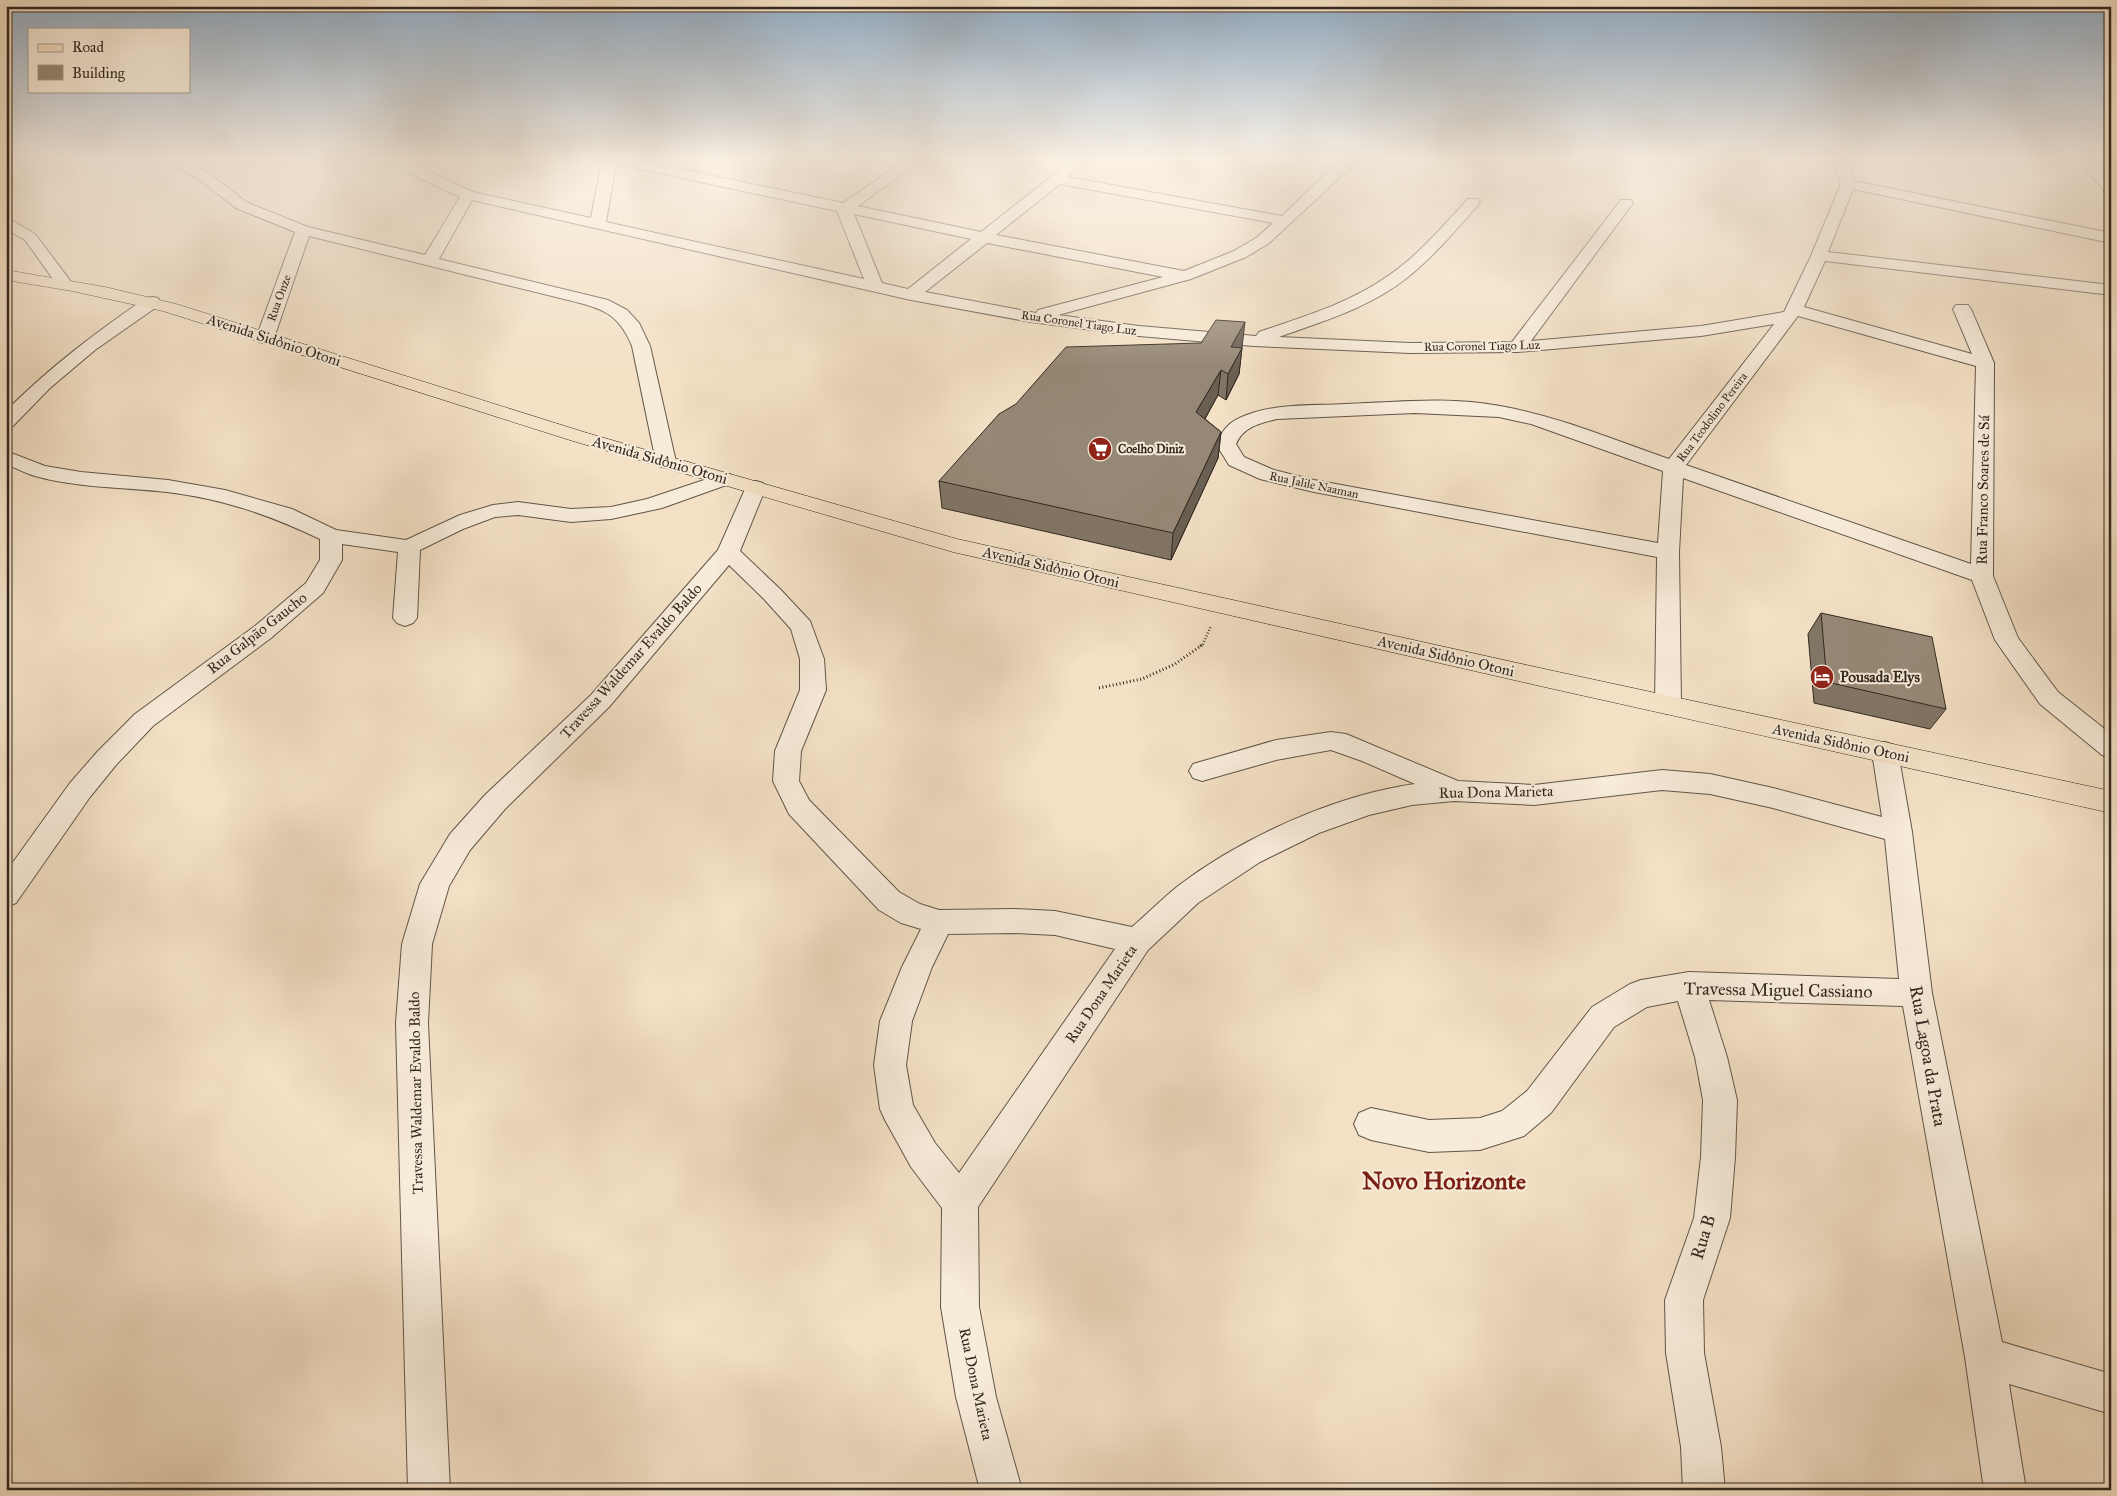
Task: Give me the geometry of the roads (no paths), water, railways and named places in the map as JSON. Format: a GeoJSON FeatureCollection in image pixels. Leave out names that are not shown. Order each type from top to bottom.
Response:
{"type":"FeatureCollection","features":[{"type":"Feature","properties":{"kind":"main road","name":"Avenida Sidônio Otoni"},"geometry":{"type":"LineString","coordinates":[[6,275],[64,282],[152,302],[220,321],[265,338],[580,437],[725,479],[756,486],[954,545],[2111,802]]}},
{"type":"Feature","properties":{"kind":"street"},"geometry":{"type":"LineString","coordinates":[[14,227],[30,237],[64,282]]}},
{"type":"Feature","properties":{"kind":"street"},"geometry":{"type":"LineString","coordinates":[[294,227],[568,294],[602,304],[621,314],[633,327],[641,346],[666,462]]}},
{"type":"Feature","properties":{"kind":"street"},"geometry":{"type":"LineString","coordinates":[[430,261],[449,227]]}},
{"type":"Feature","properties":{"kind":"street","name":"Rua Coronel Tiago Luz"},"geometry":{"type":"LineString","coordinates":[[614,227],[874,287],[1031,317],[1139,331],[1253,341],[1410,348],[1517,347],[1702,331],[1792,313]]}},
{"type":"Feature","properties":{"kind":"street"},"geometry":{"type":"LineString","coordinates":[[851,227],[874,287]]}},
{"type":"Feature","properties":{"kind":"street"},"geometry":{"type":"LineString","coordinates":[[932,227],[1185,276]]}},
{"type":"Feature","properties":{"kind":"street"},"geometry":{"type":"LineString","coordinates":[[911,295],[995,227]]}},
{"type":"Feature","properties":{"kind":"street"},"geometry":{"type":"LineString","coordinates":[[1031,317],[1185,276],[1240,254],[1262,241],[1279,227]]}},
{"type":"Feature","properties":{"kind":"street"},"geometry":{"type":"LineString","coordinates":[[1253,341],[1362,299],[1391,283],[1419,260],[1450,227]]}},
{"type":"Feature","properties":{"kind":"street"},"geometry":{"type":"LineString","coordinates":[[1517,347],[1608,227]]}},
{"type":"Feature","properties":{"kind":"street","name":"Rua Teodolino Pereira"},"geometry":{"type":"LineString","coordinates":[[1668,705],[1668,552],[1674,467],[1792,313],[1831,227]]}},
{"type":"Feature","properties":{"kind":"street"},"geometry":{"type":"LineString","coordinates":[[2057,227],[2111,238]]}},
{"type":"Feature","properties":{"kind":"street","name":"Rua Onze"},"geometry":{"type":"LineString","coordinates":[[265,338],[303,230]]}},
{"type":"Feature","properties":{"kind":"street"},"geometry":{"type":"LineString","coordinates":[[1819,256],[2111,290]]}},
{"type":"Feature","properties":{"kind":"street"},"geometry":{"type":"LineString","coordinates":[[6,422],[43,384],[152,302]]}},
{"type":"Feature","properties":{"kind":"street","name":"Rua Franco Soares de Sá"},"geometry":{"type":"LineString","coordinates":[[1962,309],[1985,363],[1982,576],[2007,640],[2049,698],[2111,748]]}},
{"type":"Feature","properties":{"kind":"street"},"geometry":{"type":"LineString","coordinates":[[1792,313],[1985,363]]}},
{"type":"Feature","properties":{"kind":"street","name":"Rua Jalile Naaman"},"geometry":{"type":"LineString","coordinates":[[1668,552],[1267,476],[1236,461],[1226,444],[1232,431],[1251,420],[1276,412],[1415,407],[1465,408],[1499,411],[1537,420],[1674,467]]}},
{"type":"Feature","properties":{"kind":"street"},"geometry":{"type":"LineString","coordinates":[[6,457],[40,471],[80,478],[168,486],[225,496],[284,514],[331,536],[409,547],[489,512],[522,508],[560,515],[580,516],[613,513],[651,504],[725,479]]}},
{"type":"Feature","properties":{"kind":"street"},"geometry":{"type":"LineString","coordinates":[[1674,467],[1982,576]]}},
{"type":"Feature","properties":{"kind":"street","name":"Travessa Waldemar Evaldo Baldo"},"geometry":{"type":"LineString","coordinates":[[429,1490],[412,1023],[417,944],[435,884],[460,842],[494,802],[600,702],[728,552],[756,486]]}},
{"type":"Feature","properties":{"kind":"street","name":"Rua Galpão Gaucho"},"geometry":{"type":"LineString","coordinates":[[6,895],[80,790],[107,758],[144,720],[263,632],[315,588],[332,560],[331,536]]}},
{"type":"Feature","properties":{"kind":"street"},"geometry":{"type":"LineString","coordinates":[[405,618],[409,547]]}},
{"type":"Feature","properties":{"kind":"street"},"geometry":{"type":"LineString","coordinates":[[728,552],[772,594],[802,627],[812,659],[813,690],[788,751],[786,781],[799,808],[889,901],[912,914],[939,922],[1014,921],[1055,923],[1137,941]]}},
{"type":"Feature","properties":{"kind":"street"},"geometry":{"type":"LineString","coordinates":[[1202,771],[1276,750],[1331,741],[1346,744],[1371,754],[1454,791]]}},
{"type":"Feature","properties":{"kind":"street","name":"Rua Lagoa da Prata"},"geometry":{"type":"LineString","coordinates":[[1885,752],[1898,832],[1916,993],[1985,1357],[2005,1490]]}},
{"type":"Feature","properties":{"kind":"street","name":"Rua Dona Marieta"},"geometry":{"type":"LineString","coordinates":[[1001,1490],[976,1397],[960,1307],[960,1202],[1137,941],[1188,895],[1250,854],[1309,825],[1366,805],[1412,795],[1454,791],[1534,795],[1662,780],[1710,784],[1773,798],[1898,832]]}},
{"type":"Feature","properties":{"kind":"street"},"geometry":{"type":"LineString","coordinates":[[939,922],[917,966],[896,1021],[890,1065],[897,1109],[923,1155],[960,1202]]}},
{"type":"Feature","properties":{"kind":"street","name":"Travessa Miguel Cassiano"},"geometry":{"type":"LineString","coordinates":[[1371,1124],[1429,1136],[1480,1134],[1512,1125],[1539,1102],[1603,1017],[1641,994],[1689,986],[1916,993]]}},
{"type":"Feature","properties":{"kind":"street","name":"Rua B"},"geometry":{"type":"LineString","coordinates":[[1689,986],[1711,1057],[1720,1100],[1718,1157],[1712,1218],[1684,1300],[1685,1353],[1701,1447],[1704,1490]]}},
{"type":"Feature","properties":{"kind":"street"},"geometry":{"type":"LineString","coordinates":[[1985,1357],[2111,1394]]}},
{"type":"Feature","properties":{"kind":"place","name":"Coelho Diniz"},"geometry":{"type":"Point","coordinates":[1100,449]}},
{"type":"Feature","properties":{"kind":"place","name":"Pousada Elys"},"geometry":{"type":"Point","coordinates":[1822,677]}},
{"type":"Feature","properties":{"kind":"district","name":"Novo Horizonte"},"geometry":{"type":"Point","coordinates":[1444,1181]}}]}
